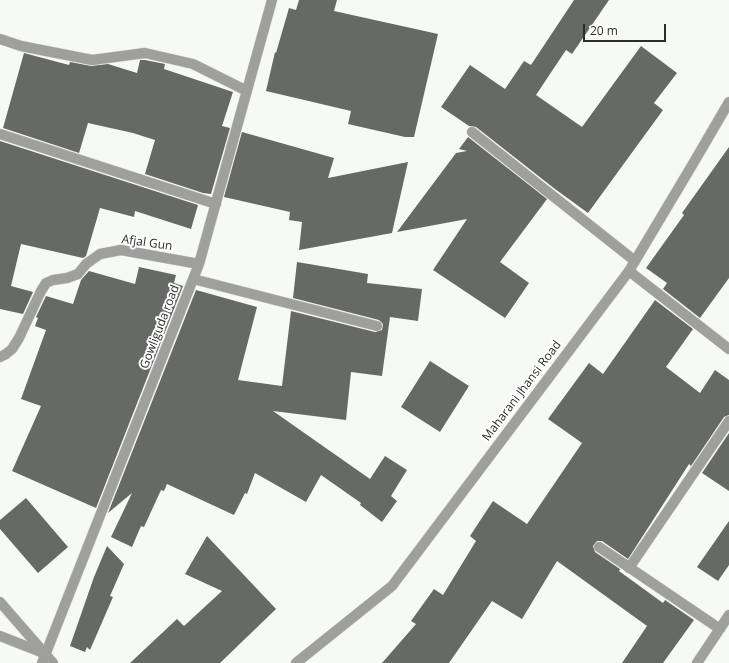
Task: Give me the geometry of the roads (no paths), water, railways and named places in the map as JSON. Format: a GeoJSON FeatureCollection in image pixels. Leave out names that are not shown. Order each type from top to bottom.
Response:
{"type":"FeatureCollection","features":[{"type":"Feature","properties":{"kind":"street","name":"Gowliguda road"},"geometry":{"type":"LineString","coordinates":[[44,658],[199,264],[272,0]]}},
{"type":"Feature","properties":{"kind":"street"},"geometry":{"type":"LineString","coordinates":[[0,39],[21,46],[92,60],[145,53],[193,64],[247,91]]}},
{"type":"Feature","properties":{"kind":"street","name":"Maharani Jhansi Road"},"geometry":{"type":"LineString","coordinates":[[296,663],[392,586],[629,271],[729,102]]}},
{"type":"Feature","properties":{"kind":"street"},"geometry":{"type":"LineString","coordinates":[[472,132],[635,260]]}},
{"type":"Feature","properties":{"kind":"street"},"geometry":{"type":"LineString","coordinates":[[0,134],[216,204]]}},
{"type":"Feature","properties":{"kind":"street","name":"Afjal Gun"},"geometry":{"type":"LineString","coordinates":[[0,357],[12,349],[19,338],[46,283],[78,274],[86,264],[100,254],[121,250],[199,264]]}},
{"type":"Feature","properties":{"kind":"street"},"geometry":{"type":"LineString","coordinates":[[629,271],[729,349]]}},
{"type":"Feature","properties":{"kind":"street"},"geometry":{"type":"LineString","coordinates":[[193,279],[378,326]]}},
{"type":"Feature","properties":{"kind":"street"},"geometry":{"type":"LineString","coordinates":[[630,568],[729,421]]}},
{"type":"Feature","properties":{"kind":"street"},"geometry":{"type":"LineString","coordinates":[[599,547],[720,629]]}},
{"type":"Feature","properties":{"kind":"street"},"geometry":{"type":"LineString","coordinates":[[0,602],[44,658]]}},
{"type":"Feature","properties":{"kind":"street"},"geometry":{"type":"LineString","coordinates":[[697,663],[729,615]]}},
{"type":"Feature","properties":{"kind":"street"},"geometry":{"type":"LineString","coordinates":[[0,636],[53,663]]}}]}
